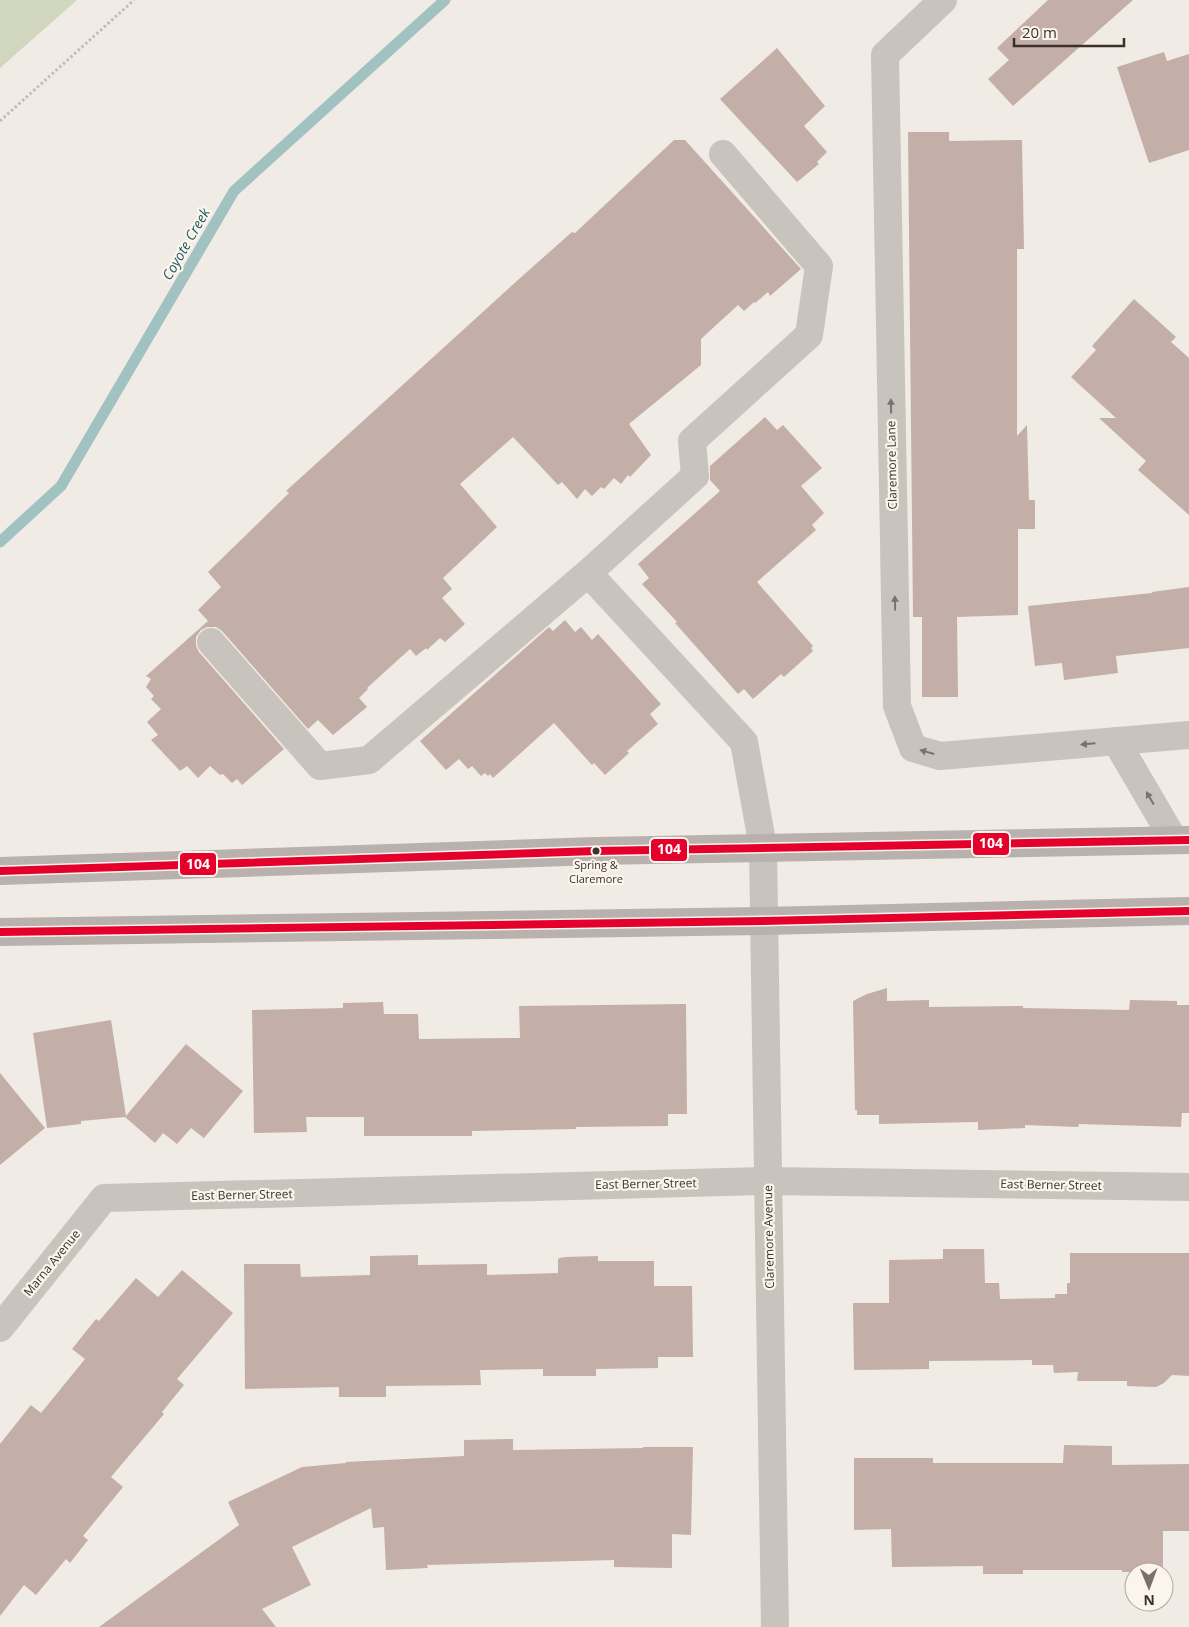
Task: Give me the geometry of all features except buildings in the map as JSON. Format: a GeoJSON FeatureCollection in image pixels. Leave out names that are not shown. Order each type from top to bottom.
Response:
{"type":"FeatureCollection","features":[{"type":"Feature","properties":{"kind":"main road"},"geometry":{"type":"LineString","coordinates":[[0,872],[763,847],[1182,840]]}},
{"type":"Feature","properties":{"kind":"main road"},"geometry":{"type":"LineString","coordinates":[[0,932],[764,921],[1189,911]]}},
{"type":"Feature","properties":{"kind":"street","name":"Claremore Lane"},"geometry":{"type":"LineString","coordinates":[[943,0],[885,55],[897,706],[912,748],[940,756],[1189,735]]}},
{"type":"Feature","properties":{"kind":"street"},"geometry":{"type":"LineString","coordinates":[[211,642],[320,766],[369,760],[588,573],[695,476],[692,441],[809,335],[819,266],[723,154]]}},
{"type":"Feature","properties":{"kind":"street"},"geometry":{"type":"LineString","coordinates":[[588,573],[744,742],[763,847]]}},
{"type":"Feature","properties":{"kind":"street"},"geometry":{"type":"LineString","coordinates":[[1116,741],[1182,840]]}},
{"type":"Feature","properties":{"kind":"street","name":"Claremore Avenue"},"geometry":{"type":"LineString","coordinates":[[763,847],[775,1627]]}},
{"type":"Feature","properties":{"kind":"street","name":"East Berner Street"},"geometry":{"type":"LineString","coordinates":[[104,1198],[768,1181],[1189,1187]]}},
{"type":"Feature","properties":{"kind":"street","name":"Marna Avenue"},"geometry":{"type":"LineString","coordinates":[[0,1328],[104,1198]]}},
{"type":"Feature","properties":{"kind":"path"},"geometry":{"type":"LineString","coordinates":[[0,121],[134,0]]}},
{"type":"Feature","properties":{"kind":"green space"},"geometry":{"type":"Polygon","coordinates":[[[0,0],[77,0],[0,68],[0,0]]]}},
{"type":"Feature","properties":{"kind":"waterway","name":"Coyote Creek"},"geometry":{"type":"LineString","coordinates":[[0,542],[61,486],[234,191],[445,0]]}},
{"type":"Feature","properties":{"kind":"transit line","name":"104"},"geometry":{"type":"LineString","coordinates":[[0,871],[596,851],[1189,840]]}},
{"type":"Feature","properties":{"kind":"transit line","name":"104"},"geometry":{"type":"LineString","coordinates":[[0,932],[763,921],[1189,911]]}},
{"type":"Feature","properties":{"kind":"place","name":"Spring & Claremore"},"geometry":{"type":"Point","coordinates":[596,851]}}]}
